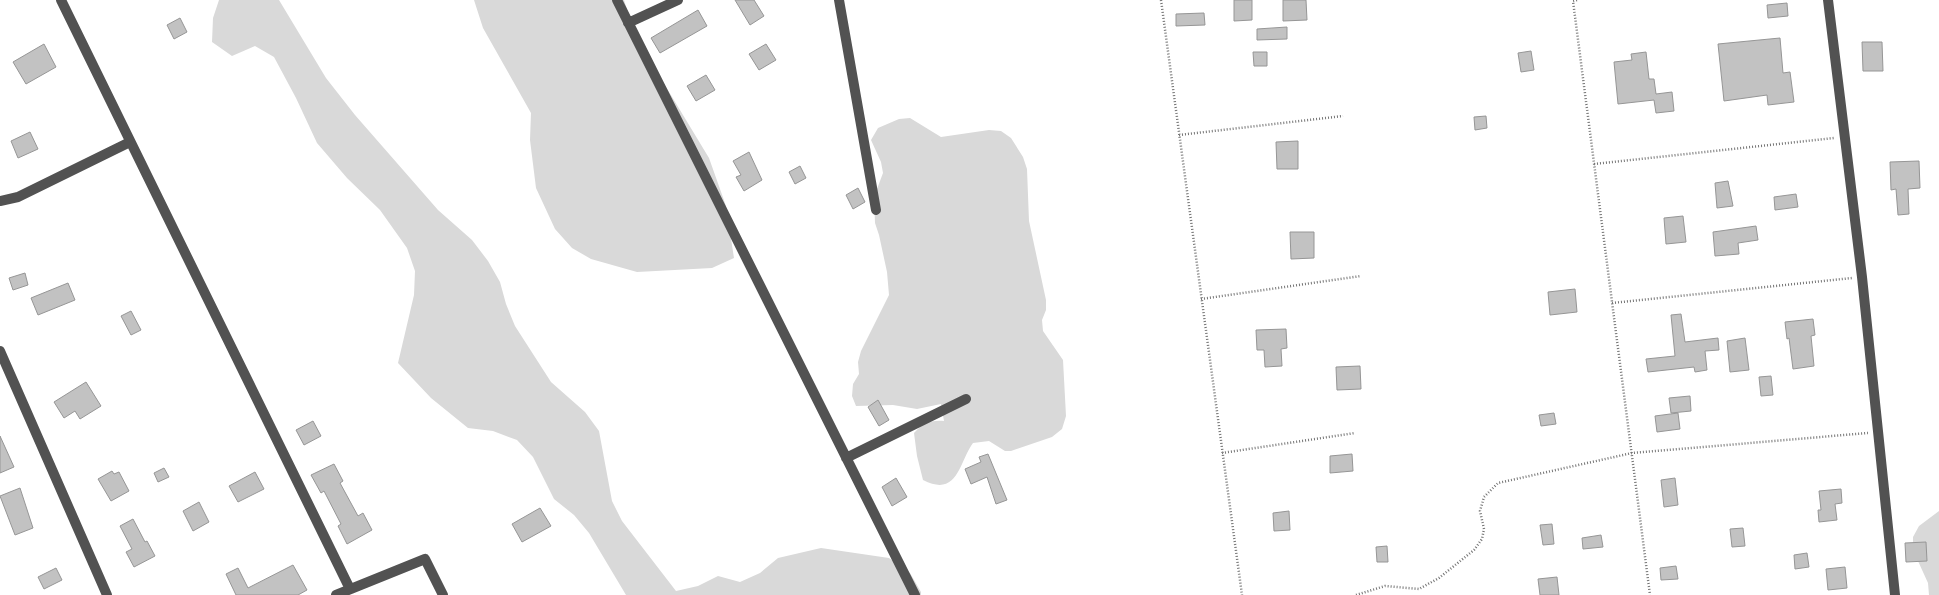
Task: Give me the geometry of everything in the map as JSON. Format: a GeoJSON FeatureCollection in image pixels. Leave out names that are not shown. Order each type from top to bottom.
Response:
{"type":"FeatureCollection","features":[{"type":"Feature","properties":{"kind":"street"},"geometry":{"type":"LineString","coordinates":[[60,0],[350,589]]}},
{"type":"Feature","properties":{"kind":"street"},"geometry":{"type":"LineString","coordinates":[[617,0],[915,595]]}},
{"type":"Feature","properties":{"kind":"street"},"geometry":{"type":"LineString","coordinates":[[628,23],[678,0]]}},
{"type":"Feature","properties":{"kind":"street"},"geometry":{"type":"LineString","coordinates":[[839,0],[876,210]]}},
{"type":"Feature","properties":{"kind":"street"},"geometry":{"type":"LineString","coordinates":[[1828,0],[1862,277],[1895,595]]}},
{"type":"Feature","properties":{"kind":"street"},"geometry":{"type":"LineString","coordinates":[[0,201],[18,197],[130,142]]}},
{"type":"Feature","properties":{"kind":"street"},"geometry":{"type":"LineString","coordinates":[[0,351],[107,595]]}},
{"type":"Feature","properties":{"kind":"street"},"geometry":{"type":"LineString","coordinates":[[846,458],[966,399]]}},
{"type":"Feature","properties":{"kind":"street"},"geometry":{"type":"LineString","coordinates":[[336,595],[425,559],[443,595]]}},
{"type":"Feature","properties":{"kind":"path"},"geometry":{"type":"LineString","coordinates":[[1161,0],[1242,595]]}},
{"type":"Feature","properties":{"kind":"path"},"geometry":{"type":"LineString","coordinates":[[1577,0],[1573,1],[1650,595]]}},
{"type":"Feature","properties":{"kind":"path"},"geometry":{"type":"LineString","coordinates":[[1179,135],[1343,116]]}},
{"type":"Feature","properties":{"kind":"path"},"geometry":{"type":"LineString","coordinates":[[1594,164],[1845,137]]}},
{"type":"Feature","properties":{"kind":"path"},"geometry":{"type":"LineString","coordinates":[[1201,299],[1361,276]]}},
{"type":"Feature","properties":{"kind":"path"},"geometry":{"type":"LineString","coordinates":[[1612,303],[1862,277]]}},
{"type":"Feature","properties":{"kind":"path"},"geometry":{"type":"LineString","coordinates":[[1356,595],[1385,586],[1419,589],[1439,578],[1474,550],[1482,539],[1484,529],[1480,511],[1484,497],[1498,484],[1632,453],[1879,432]]}},
{"type":"Feature","properties":{"kind":"path"},"geometry":{"type":"LineString","coordinates":[[1222,453],[1354,433]]}},
{"type":"Feature","properties":{"kind":"shaded area"},"geometry":{"type":"Polygon","coordinates":[[[219,0],[279,0],[326,78],[355,115],[438,210],[472,240],[488,261],[500,282],[506,304],[515,326],[551,382],[585,412],[599,431],[612,501],[622,521],[676,591],[698,586],[718,576],[740,582],[760,573],[778,558],[821,548],[889,558],[910,573],[921,592],[921,595],[626,595],[589,533],[574,515],[554,499],[533,457],[517,440],[493,431],[468,428],[431,398],[398,363],[414,295],[415,271],[407,248],[380,210],[347,178],[317,143],[296,98],[274,57],[255,46],[232,56],[212,42],[213,18],[219,0]]]}},
{"type":"Feature","properties":{"kind":"shaded area"},"geometry":{"type":"Polygon","coordinates":[[[474,0],[624,0],[637,39],[709,158],[726,206],[734,258],[712,268],[637,272],[591,259],[572,248],[555,229],[536,188],[530,140],[531,113],[483,28],[474,0]]]}},
{"type":"Feature","properties":{"kind":"shaded area"},"geometry":{"type":"Polygon","coordinates":[[[910,118],[941,137],[989,130],[1001,131],[1011,138],[1023,157],[1027,169],[1029,221],[1046,300],[1046,310],[1042,320],[1043,331],[1063,360],[1066,416],[1062,429],[1052,437],[1011,451],[1005,451],[989,441],[973,443],[956,475],[951,481],[944,484],[935,484],[923,480],[917,456],[914,433],[927,423],[944,421],[941,404],[917,409],[893,405],[856,406],[852,396],[853,384],[859,374],[858,362],[861,351],[889,295],[887,272],[875,223],[874,197],[883,173],[881,162],[871,140],[878,128],[899,119],[910,118]]]}},
{"type":"Feature","properties":{"kind":"shaded area"},"geometry":{"type":"Polygon","coordinates":[[[1939,511],[1939,595],[1929,595],[1928,583],[1913,550],[1913,537],[1919,526],[1939,511]]]}},
{"type":"Feature","properties":{"kind":"building"},"geometry":{"type":"Polygon","coordinates":[[[735,0],[754,0],[764,16],[750,25],[735,0]]]}},
{"type":"Feature","properties":{"kind":"building"},"geometry":{"type":"Polygon","coordinates":[[[1234,0],[1252,0],[1252,20],[1234,21],[1234,0]]]}},
{"type":"Feature","properties":{"kind":"building"},"geometry":{"type":"Polygon","coordinates":[[[1283,0],[1306,0],[1307,20],[1283,21],[1283,0]]]}},
{"type":"Feature","properties":{"kind":"building"},"geometry":{"type":"Polygon","coordinates":[[[1787,3],[1788,16],[1768,18],[1767,5],[1787,3]]]}},
{"type":"Feature","properties":{"kind":"building"},"geometry":{"type":"Polygon","coordinates":[[[698,10],[707,26],[660,53],[651,38],[698,10]]]}},
{"type":"Feature","properties":{"kind":"building"},"geometry":{"type":"Polygon","coordinates":[[[1204,13],[1205,25],[1176,26],[1176,14],[1204,13]]]}},
{"type":"Feature","properties":{"kind":"building"},"geometry":{"type":"Polygon","coordinates":[[[180,18],[187,32],[174,39],[167,25],[180,18]]]}},
{"type":"Feature","properties":{"kind":"building"},"geometry":{"type":"Polygon","coordinates":[[[1287,27],[1287,39],[1257,40],[1257,29],[1287,27]]]}},
{"type":"Feature","properties":{"kind":"building"},"geometry":{"type":"Polygon","coordinates":[[[1780,38],[1783,73],[1790,72],[1794,102],[1768,105],[1767,95],[1724,101],[1718,44],[1780,38]]]}},
{"type":"Feature","properties":{"kind":"building"},"geometry":{"type":"Polygon","coordinates":[[[1862,42],[1882,42],[1883,71],[1863,71],[1862,42]]]}},
{"type":"Feature","properties":{"kind":"building"},"geometry":{"type":"Polygon","coordinates":[[[44,44],[56,67],[26,84],[13,62],[44,44]]]}},
{"type":"Feature","properties":{"kind":"building"},"geometry":{"type":"Polygon","coordinates":[[[766,44],[776,60],[759,70],[749,54],[766,44]]]}},
{"type":"Feature","properties":{"kind":"building"},"geometry":{"type":"Polygon","coordinates":[[[1531,51],[1534,70],[1521,72],[1518,53],[1531,51]]]}},
{"type":"Feature","properties":{"kind":"building"},"geometry":{"type":"Polygon","coordinates":[[[1253,52],[1267,52],[1267,66],[1254,66],[1253,52]]]}},
{"type":"Feature","properties":{"kind":"building"},"geometry":{"type":"Polygon","coordinates":[[[1646,52],[1649,79],[1654,79],[1656,94],[1672,92],[1674,111],[1656,113],[1654,100],[1618,104],[1614,62],[1632,60],[1631,54],[1646,52]]]}},
{"type":"Feature","properties":{"kind":"building"},"geometry":{"type":"Polygon","coordinates":[[[706,75],[715,90],[696,101],[687,86],[706,75]]]}},
{"type":"Feature","properties":{"kind":"building"},"geometry":{"type":"Polygon","coordinates":[[[1486,116],[1487,128],[1475,130],[1474,117],[1486,116]]]}},
{"type":"Feature","properties":{"kind":"building"},"geometry":{"type":"Polygon","coordinates":[[[30,132],[38,149],[18,158],[11,141],[30,132]]]}},
{"type":"Feature","properties":{"kind":"building"},"geometry":{"type":"Polygon","coordinates":[[[1298,141],[1298,169],[1277,169],[1276,142],[1298,141]]]}},
{"type":"Feature","properties":{"kind":"building"},"geometry":{"type":"Polygon","coordinates":[[[749,152],[762,180],[744,191],[736,177],[741,175],[733,161],[749,152]]]}},
{"type":"Feature","properties":{"kind":"building"},"geometry":{"type":"Polygon","coordinates":[[[1919,161],[1920,188],[1908,189],[1909,214],[1898,215],[1896,189],[1891,190],[1890,162],[1919,161]]]}},
{"type":"Feature","properties":{"kind":"building"},"geometry":{"type":"Polygon","coordinates":[[[800,166],[806,178],[795,184],[789,172],[800,166]]]}},
{"type":"Feature","properties":{"kind":"building"},"geometry":{"type":"Polygon","coordinates":[[[1728,181],[1733,206],[1717,208],[1715,183],[1728,181]]]}},
{"type":"Feature","properties":{"kind":"building"},"geometry":{"type":"Polygon","coordinates":[[[858,188],[865,202],[853,209],[846,195],[858,188]]]}},
{"type":"Feature","properties":{"kind":"building"},"geometry":{"type":"Polygon","coordinates":[[[1796,194],[1798,207],[1775,210],[1774,197],[1796,194]]]}},
{"type":"Feature","properties":{"kind":"building"},"geometry":{"type":"Polygon","coordinates":[[[1683,216],[1686,242],[1666,244],[1664,218],[1683,216]]]}},
{"type":"Feature","properties":{"kind":"building"},"geometry":{"type":"Polygon","coordinates":[[[1756,226],[1758,240],[1738,243],[1739,254],[1715,256],[1713,232],[1756,226]]]}},
{"type":"Feature","properties":{"kind":"building"},"geometry":{"type":"Polygon","coordinates":[[[1290,232],[1314,232],[1314,258],[1291,259],[1290,232]]]}},
{"type":"Feature","properties":{"kind":"building"},"geometry":{"type":"Polygon","coordinates":[[[25,273],[28,285],[13,290],[9,278],[25,273]]]}},
{"type":"Feature","properties":{"kind":"building"},"geometry":{"type":"Polygon","coordinates":[[[68,283],[75,300],[38,315],[31,298],[68,283]]]}},
{"type":"Feature","properties":{"kind":"building"},"geometry":{"type":"Polygon","coordinates":[[[1575,289],[1577,312],[1550,315],[1548,292],[1575,289]]]}},
{"type":"Feature","properties":{"kind":"building"},"geometry":{"type":"Polygon","coordinates":[[[131,311],[141,330],[131,335],[121,316],[131,311]]]}},
{"type":"Feature","properties":{"kind":"building"},"geometry":{"type":"Polygon","coordinates":[[[1681,314],[1685,342],[1718,338],[1719,350],[1705,351],[1707,370],[1695,372],[1694,367],[1648,372],[1646,359],[1675,356],[1671,315],[1681,314]]]}},
{"type":"Feature","properties":{"kind":"building"},"geometry":{"type":"Polygon","coordinates":[[[1813,319],[1815,335],[1811,336],[1814,366],[1793,369],[1789,338],[1787,339],[1785,322],[1813,319]]]}},
{"type":"Feature","properties":{"kind":"building"},"geometry":{"type":"Polygon","coordinates":[[[1286,329],[1287,348],[1281,349],[1282,366],[1265,367],[1264,350],[1257,350],[1256,330],[1286,329]]]}},
{"type":"Feature","properties":{"kind":"building"},"geometry":{"type":"Polygon","coordinates":[[[1745,338],[1749,370],[1730,372],[1727,341],[1745,338]]]}},
{"type":"Feature","properties":{"kind":"building"},"geometry":{"type":"Polygon","coordinates":[[[1360,366],[1361,389],[1337,390],[1336,367],[1360,366]]]}},
{"type":"Feature","properties":{"kind":"building"},"geometry":{"type":"Polygon","coordinates":[[[1771,376],[1773,395],[1761,396],[1759,377],[1771,376]]]}},
{"type":"Feature","properties":{"kind":"building"},"geometry":{"type":"Polygon","coordinates":[[[86,382],[101,406],[80,419],[75,411],[64,418],[54,402],[86,382]]]}},
{"type":"Feature","properties":{"kind":"building"},"geometry":{"type":"Polygon","coordinates":[[[1690,396],[1691,411],[1671,413],[1669,398],[1690,396]]]}},
{"type":"Feature","properties":{"kind":"building"},"geometry":{"type":"Polygon","coordinates":[[[878,400],[889,420],[879,426],[868,407],[878,400]]]}},
{"type":"Feature","properties":{"kind":"building"},"geometry":{"type":"Polygon","coordinates":[[[1554,413],[1556,424],[1541,426],[1539,415],[1554,413]]]}},
{"type":"Feature","properties":{"kind":"building"},"geometry":{"type":"Polygon","coordinates":[[[1678,413],[1680,429],[1657,432],[1655,416],[1678,413]]]}},
{"type":"Feature","properties":{"kind":"building"},"geometry":{"type":"Polygon","coordinates":[[[313,421],[321,436],[304,445],[296,430],[313,421]]]}},
{"type":"Feature","properties":{"kind":"building"},"geometry":{"type":"Polygon","coordinates":[[[0,436],[14,467],[0,473],[0,436]]]}},
{"type":"Feature","properties":{"kind":"building"},"geometry":{"type":"Polygon","coordinates":[[[988,454],[1007,500],[996,504],[987,477],[971,484],[965,469],[981,462],[979,457],[988,454]]]}},
{"type":"Feature","properties":{"kind":"building"},"geometry":{"type":"Polygon","coordinates":[[[1352,454],[1353,471],[1330,473],[1330,456],[1352,454]]]}},
{"type":"Feature","properties":{"kind":"building"},"geometry":{"type":"Polygon","coordinates":[[[334,464],[343,481],[340,483],[358,516],[363,513],[372,530],[347,544],[338,526],[341,524],[324,491],[321,493],[311,475],[334,464]]]}},
{"type":"Feature","properties":{"kind":"building"},"geometry":{"type":"Polygon","coordinates":[[[164,468],[169,477],[158,482],[154,473],[164,468]]]}},
{"type":"Feature","properties":{"kind":"building"},"geometry":{"type":"Polygon","coordinates":[[[112,471],[114,474],[119,472],[129,491],[111,501],[98,479],[112,471]]]}},
{"type":"Feature","properties":{"kind":"building"},"geometry":{"type":"Polygon","coordinates":[[[255,472],[264,489],[238,502],[229,486],[255,472]]]}},
{"type":"Feature","properties":{"kind":"building"},"geometry":{"type":"Polygon","coordinates":[[[896,478],[907,497],[892,506],[882,487],[896,478]]]}},
{"type":"Feature","properties":{"kind":"building"},"geometry":{"type":"Polygon","coordinates":[[[1675,478],[1678,505],[1664,507],[1661,480],[1675,478]]]}},
{"type":"Feature","properties":{"kind":"building"},"geometry":{"type":"Polygon","coordinates":[[[20,488],[33,528],[15,535],[0,496],[20,488]]]}},
{"type":"Feature","properties":{"kind":"building"},"geometry":{"type":"Polygon","coordinates":[[[1841,489],[1842,503],[1835,504],[1837,520],[1819,522],[1818,510],[1821,510],[1819,491],[1841,489]]]}},
{"type":"Feature","properties":{"kind":"building"},"geometry":{"type":"Polygon","coordinates":[[[199,502],[209,522],[193,531],[183,511],[199,502]]]}},
{"type":"Feature","properties":{"kind":"building"},"geometry":{"type":"Polygon","coordinates":[[[540,508],[551,526],[522,542],[512,524],[540,508]]]}},
{"type":"Feature","properties":{"kind":"building"},"geometry":{"type":"Polygon","coordinates":[[[1289,511],[1290,530],[1274,531],[1273,513],[1289,511]]]}},
{"type":"Feature","properties":{"kind":"building"},"geometry":{"type":"Polygon","coordinates":[[[133,519],[145,542],[147,541],[155,556],[134,567],[126,552],[132,549],[120,526],[133,519]]]}},
{"type":"Feature","properties":{"kind":"building"},"geometry":{"type":"Polygon","coordinates":[[[1552,524],[1554,544],[1543,545],[1540,525],[1552,524]]]}},
{"type":"Feature","properties":{"kind":"building"},"geometry":{"type":"Polygon","coordinates":[[[1743,528],[1745,546],[1732,547],[1730,529],[1743,528]]]}},
{"type":"Feature","properties":{"kind":"building"},"geometry":{"type":"Polygon","coordinates":[[[1601,535],[1603,547],[1583,549],[1582,538],[1601,535]]]}},
{"type":"Feature","properties":{"kind":"building"},"geometry":{"type":"Polygon","coordinates":[[[1926,542],[1927,561],[1906,562],[1905,543],[1926,542]]]}},
{"type":"Feature","properties":{"kind":"building"},"geometry":{"type":"Polygon","coordinates":[[[1387,546],[1388,562],[1377,562],[1376,547],[1387,546]]]}},
{"type":"Feature","properties":{"kind":"building"},"geometry":{"type":"Polygon","coordinates":[[[1807,553],[1809,567],[1795,569],[1794,555],[1807,553]]]}},
{"type":"Feature","properties":{"kind":"building"},"geometry":{"type":"Polygon","coordinates":[[[293,565],[307,590],[298,595],[236,595],[226,574],[238,568],[248,588],[293,565]]]}},
{"type":"Feature","properties":{"kind":"building"},"geometry":{"type":"Polygon","coordinates":[[[1676,566],[1678,579],[1661,580],[1660,568],[1676,566]]]}},
{"type":"Feature","properties":{"kind":"building"},"geometry":{"type":"Polygon","coordinates":[[[1845,567],[1847,588],[1828,590],[1826,569],[1845,567]]]}},
{"type":"Feature","properties":{"kind":"building"},"geometry":{"type":"Polygon","coordinates":[[[56,568],[62,580],[44,589],[38,577],[56,568]]]}},
{"type":"Feature","properties":{"kind":"building"},"geometry":{"type":"Polygon","coordinates":[[[1557,577],[1559,595],[1540,595],[1538,579],[1557,577]]]}}]}
